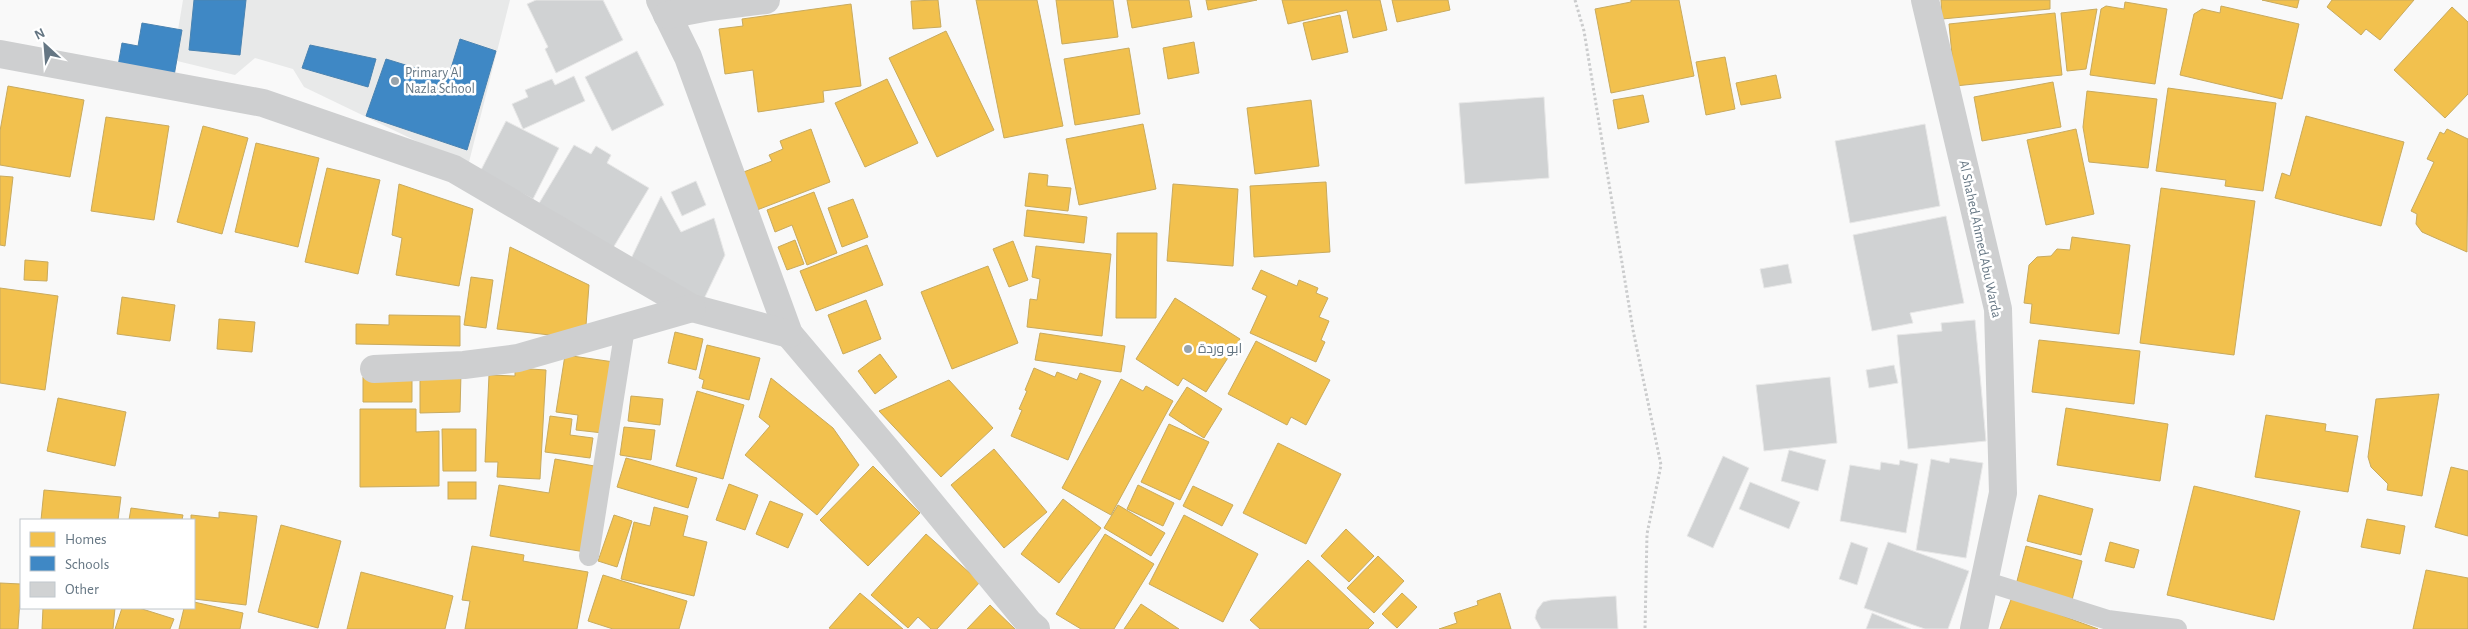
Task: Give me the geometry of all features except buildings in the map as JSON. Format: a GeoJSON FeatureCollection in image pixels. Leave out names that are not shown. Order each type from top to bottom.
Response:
{"type":"FeatureCollection","features":[{"type":"Feature","properties":{"kind":"street"},"geometry":{"type":"LineString","coordinates":[[766,0],[709,7],[664,8],[688,57],[789,334],[1036,629]]}},
{"type":"Feature","properties":{"kind":"street","name":"Al Shahed Ahmed Abu Warda"},"geometry":{"type":"LineString","coordinates":[[1925,0],[1998,309],[2004,493],[1974,629]]}},
{"type":"Feature","properties":{"kind":"street"},"geometry":{"type":"LineString","coordinates":[[0,54],[263,103],[454,169],[692,308],[789,334]]}},
{"type":"Feature","properties":{"kind":"street"},"geometry":{"type":"LineString","coordinates":[[374,370],[464,366],[518,358],[692,308]]}},
{"type":"Feature","properties":{"kind":"lane"},"geometry":{"type":"LineString","coordinates":[[589,556],[624,328]]}},
{"type":"Feature","properties":{"kind":"lane"},"geometry":{"type":"LineString","coordinates":[[1984,582],[2108,620],[2177,629]]}},
{"type":"Feature","properties":{"kind":"path"},"geometry":{"type":"LineString","coordinates":[[1575,0],[1584,31],[1633,330],[1662,465],[1647,534],[1645,629]]}},
{"type":"Feature","properties":{"kind":"shaded area","name":"Primary Al Nazla School"},"geometry":{"type":"Polygon","coordinates":[[[183,0],[510,0],[468,166],[304,87],[293,69],[255,58],[235,75],[173,60],[183,0]]]}},
{"type":"Feature","properties":{"kind":"place","name":"Primary Al Nazla School"},"geometry":{"type":"Point","coordinates":[395,81]}},
{"type":"Feature","properties":{"kind":"place","name":"ابو وردة"},"geometry":{"type":"Point","coordinates":[1188,349]}}]}
